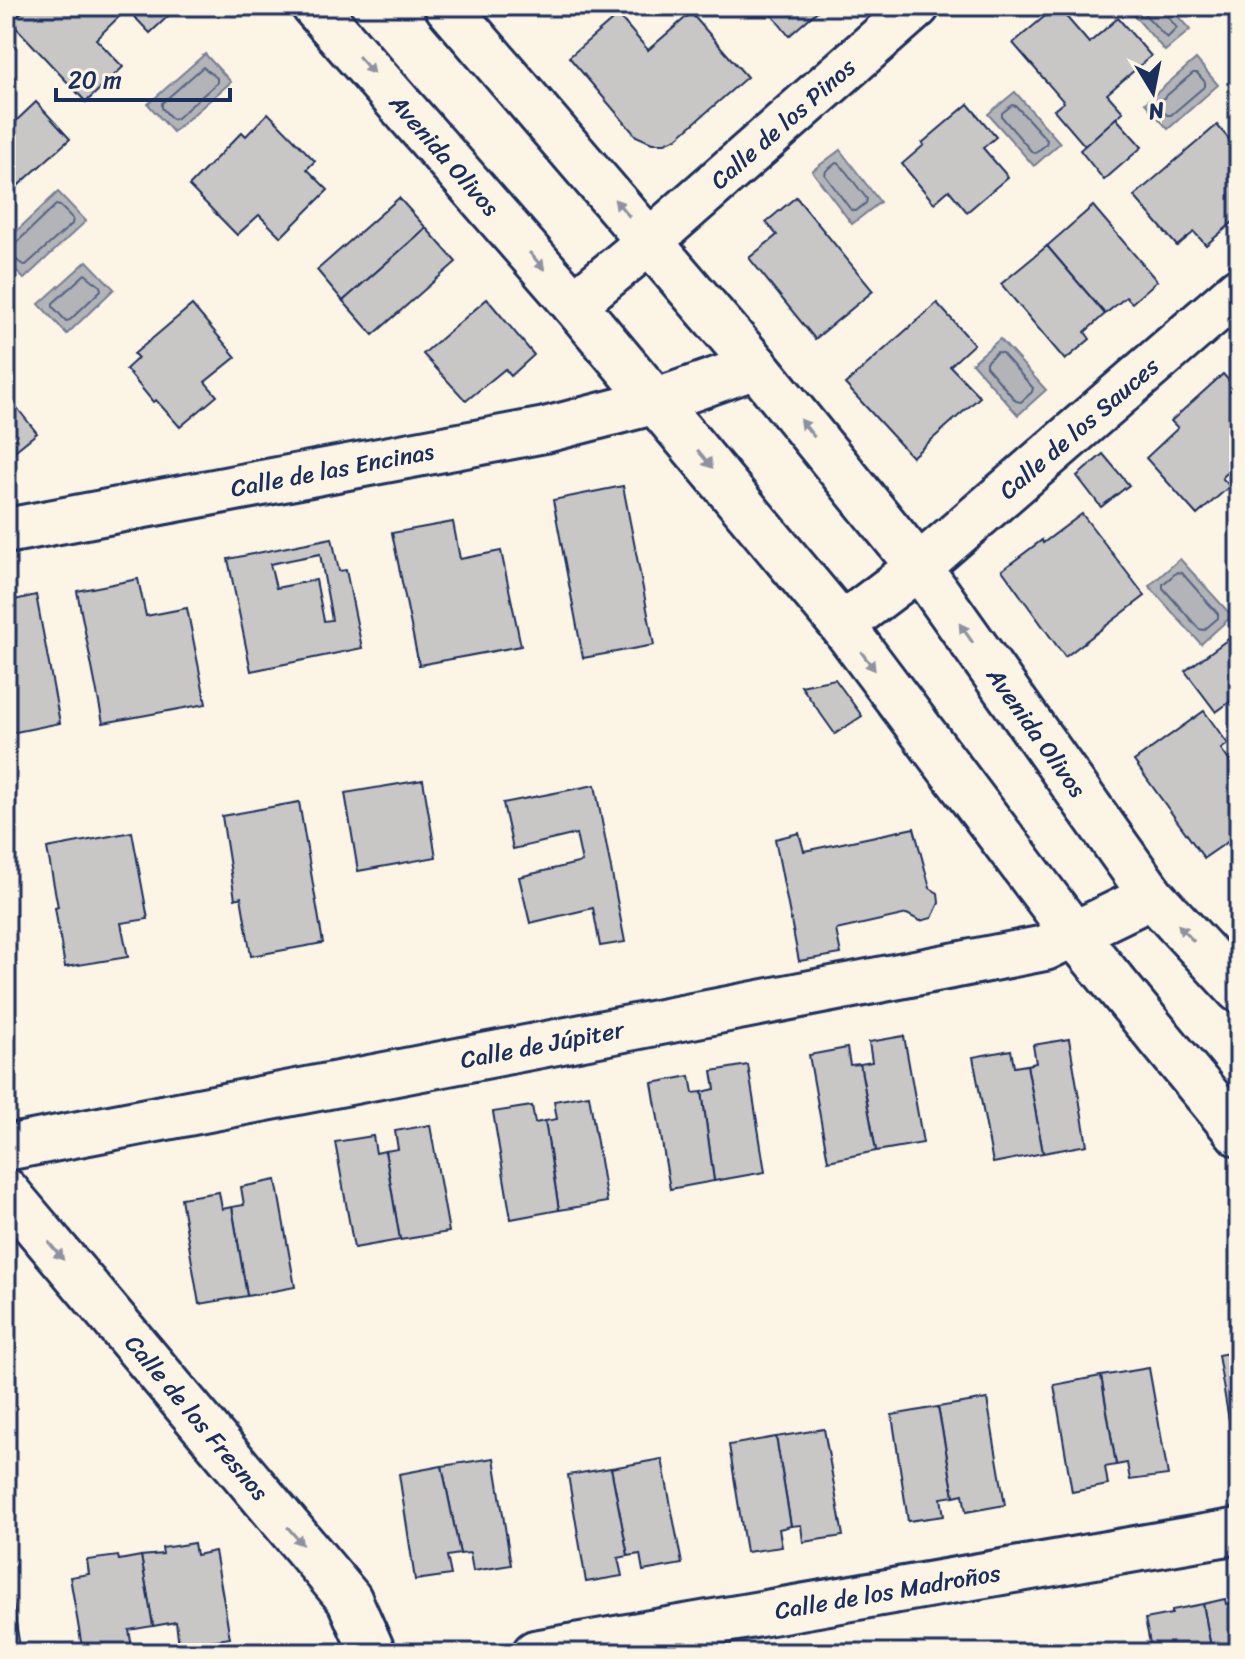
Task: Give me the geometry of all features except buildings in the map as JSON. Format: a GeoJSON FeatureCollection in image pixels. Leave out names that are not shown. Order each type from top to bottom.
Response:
{"type":"FeatureCollection","features":[{"type":"Feature","properties":{"kind":"street","name":"Avenida Olivos"},"geometry":{"type":"LineString","coordinates":[[314,6],[657,401],[842,625],[1074,934],[1239,1134]]}},
{"type":"Feature","properties":{"kind":"street","name":"Avenida Olivos"},"geometry":{"type":"LineString","coordinates":[[447,6],[756,366],[919,567],[1152,896],[1239,990]]}},
{"type":"Feature","properties":{"kind":"street","name":"Calle de los Pinos"},"geometry":{"type":"LineString","coordinates":[[650,241],[917,6]]}},
{"type":"Feature","properties":{"kind":"street"},"geometry":{"type":"LineString","coordinates":[[574,304],[650,241]]}},
{"type":"Feature","properties":{"kind":"street","name":"Calle de los Sauces"},"geometry":{"type":"LineString","coordinates":[[919,567],[1239,290]]}},
{"type":"Feature","properties":{"kind":"street"},"geometry":{"type":"LineString","coordinates":[[657,401],[756,366]]}},
{"type":"Feature","properties":{"kind":"street","name":"Calle de las Encinas"},"geometry":{"type":"LineString","coordinates":[[6,531],[545,430],[657,401]]}},
{"type":"Feature","properties":{"kind":"street"},"geometry":{"type":"LineString","coordinates":[[842,625],[919,567]]}},
{"type":"Feature","properties":{"kind":"street"},"geometry":{"type":"LineString","coordinates":[[1074,934],[1152,896]]}},
{"type":"Feature","properties":{"kind":"street","name":"Calle de Júpiter"},"geometry":{"type":"LineString","coordinates":[[6,1148],[1045,948],[1074,934]]}},
{"type":"Feature","properties":{"kind":"street","name":"Calle de los Fresnos"},"geometry":{"type":"LineString","coordinates":[[6,1191],[349,1599],[373,1653]]}},
{"type":"Feature","properties":{"kind":"street","name":"Calle de los Madroños"},"geometry":{"type":"LineString","coordinates":[[535,1653],[582,1649],[1239,1531]]}},
{"type":"Feature","properties":{"kind":"water"},"geometry":{"type":"Polygon","coordinates":[[[1126,6],[1169,6],[1190,30],[1165,51],[1126,6]]]}},
{"type":"Feature","properties":{"kind":"water"},"geometry":{"type":"Polygon","coordinates":[[[205,54],[231,82],[173,132],[148,104],[205,54]]]}},
{"type":"Feature","properties":{"kind":"water"},"geometry":{"type":"Polygon","coordinates":[[[1196,59],[1218,85],[1168,129],[1145,103],[1196,59]]]}},
{"type":"Feature","properties":{"kind":"water"},"geometry":{"type":"Polygon","coordinates":[[[1015,92],[1060,143],[1034,166],[988,114],[1015,92]]]}},
{"type":"Feature","properties":{"kind":"water"},"geometry":{"type":"Polygon","coordinates":[[[840,150],[880,202],[852,224],[812,171],[840,150]]]}},
{"type":"Feature","properties":{"kind":"water"},"geometry":{"type":"Polygon","coordinates":[[[58,192],[86,221],[24,279],[6,260],[6,241],[58,192]]]}},
{"type":"Feature","properties":{"kind":"water"},"geometry":{"type":"Polygon","coordinates":[[[87,261],[114,289],[67,334],[39,304],[87,261]]]}},
{"type":"Feature","properties":{"kind":"water"},"geometry":{"type":"Polygon","coordinates":[[[1000,339],[1046,390],[1018,415],[972,363],[1000,339]]]}},
{"type":"Feature","properties":{"kind":"water"},"geometry":{"type":"Polygon","coordinates":[[[1180,559],[1232,616],[1201,644],[1149,586],[1180,559]]]}}]}
